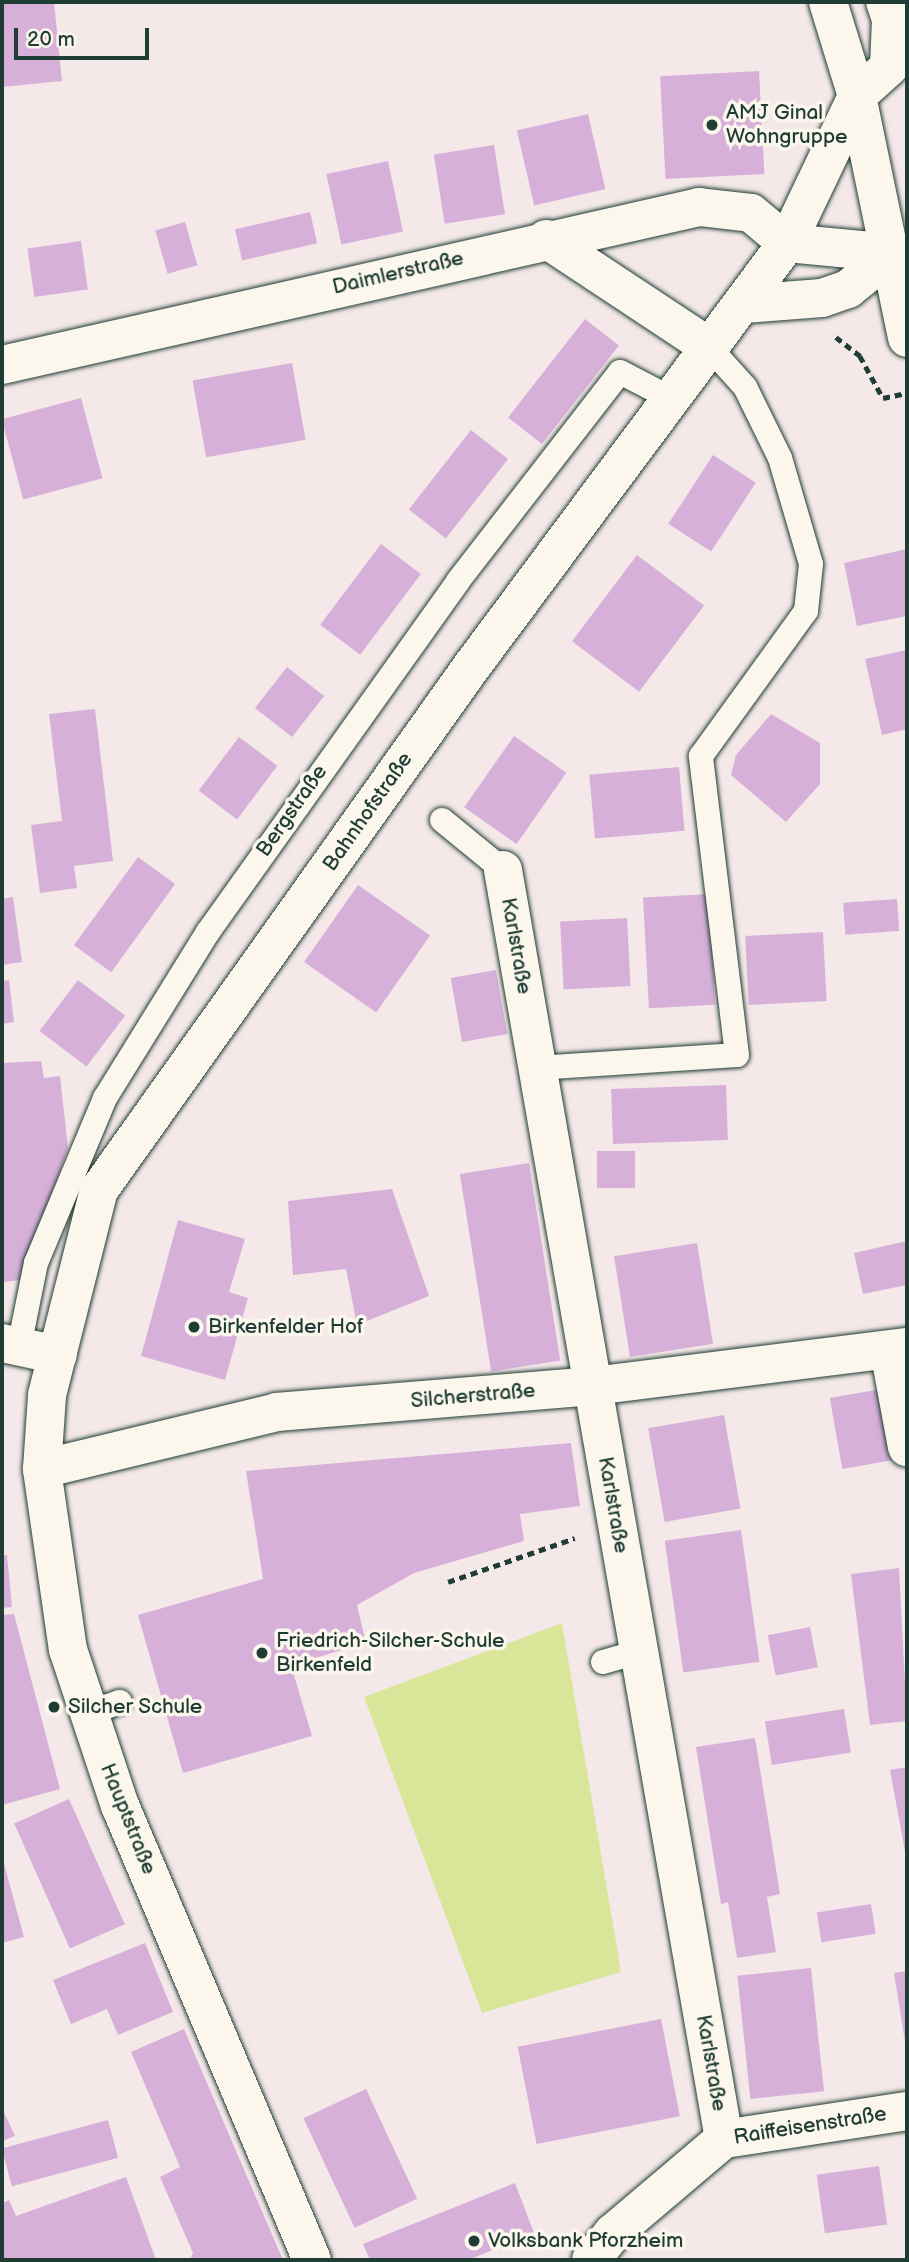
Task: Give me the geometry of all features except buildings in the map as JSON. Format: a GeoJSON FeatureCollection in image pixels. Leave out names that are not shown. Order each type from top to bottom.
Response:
{"type":"FeatureCollection","features":[{"type":"Feature","properties":{"kind":"street"},"geometry":{"type":"LineString","coordinates":[[828,2],[857,96],[898,255],[907,338]]}},
{"type":"Feature","properties":{"kind":"street","name":"Bahnhofstraße"},"geometry":{"type":"LineString","coordinates":[[58,1354],[99,1191],[472,666],[787,243],[857,96],[889,68],[891,19],[885,2]]}},
{"type":"Feature","properties":{"kind":"street","name":"Daimlerstraße"},"geometry":{"type":"LineString","coordinates":[[2,365],[546,239],[699,207],[751,213],[787,243]]}},
{"type":"Feature","properties":{"kind":"street"},"geometry":{"type":"LineString","coordinates":[[546,239],[709,348]]}},
{"type":"Feature","properties":{"kind":"street"},"geometry":{"type":"LineString","coordinates":[[787,243],[898,255]]}},
{"type":"Feature","properties":{"kind":"street"},"geometry":{"type":"LineString","coordinates":[[744,304],[822,298],[848,289],[898,255]]}},
{"type":"Feature","properties":{"kind":"street","name":"Karlstraße"},"geometry":{"type":"LineString","coordinates":[[503,870],[724,2139]]}},
{"type":"Feature","properties":{"kind":"street"},"geometry":{"type":"LineString","coordinates":[[10,1345],[58,1354]]}},
{"type":"Feature","properties":{"kind":"street"},"geometry":{"type":"LineString","coordinates":[[898,1348],[907,1447]]}},
{"type":"Feature","properties":{"kind":"street","name":"Silcherstraße"},"geometry":{"type":"LineString","coordinates":[[42,1469],[277,1412],[593,1386],[898,1348]]}},
{"type":"Feature","properties":{"kind":"street","name":"Hauptstraße"},"geometry":{"type":"LineString","coordinates":[[58,1354],[47,1395],[42,1469],[68,1650],[104,1708],[120,1806],[312,2260]]}},
{"type":"Feature","properties":{"kind":"street","name":"Raiffeisenstraße"},"geometry":{"type":"LineString","coordinates":[[591,2260],[613,2233],[724,2139],[907,2110]]}},
{"type":"Feature","properties":{"kind":"lane"},"geometry":{"type":"LineString","coordinates":[[537,1068],[737,1055],[702,756],[806,611],[811,564],[780,458],[745,387],[709,348]]}},
{"type":"Feature","properties":{"kind":"lane","name":"Bergstraße"},"geometry":{"type":"LineString","coordinates":[[10,1345],[36,1263],[104,1098],[208,932],[458,581],[620,372],[672,399]]}},
{"type":"Feature","properties":{"kind":"lane"},"geometry":{"type":"LineString","coordinates":[[442,820],[503,870]]}},
{"type":"Feature","properties":{"kind":"lane"},"geometry":{"type":"LineString","coordinates":[[603,1662],[641,1651]]}},
{"type":"Feature","properties":{"kind":"path"},"geometry":{"type":"LineString","coordinates":[[448,1582],[615,1523]]}},
{"type":"Feature","properties":{"kind":"green space"},"geometry":{"type":"Polygon","coordinates":[[[562,1623],[621,1972],[482,2013],[364,1697],[562,1623]]]}},
{"type":"Feature","properties":{"kind":"place","name":"AMJ Ginal Wohngruppe"},"geometry":{"type":"Point","coordinates":[712,125]}},
{"type":"Feature","properties":{"kind":"place","name":"Birkenfelder Hof"},"geometry":{"type":"Point","coordinates":[194,1327]}},
{"type":"Feature","properties":{"kind":"place","name":"Friedrich-Silcher-Schule Birkenfeld"},"geometry":{"type":"Point","coordinates":[262,1653]}},
{"type":"Feature","properties":{"kind":"place","name":"Silcher Schule"},"geometry":{"type":"Point","coordinates":[54,1707]}},
{"type":"Feature","properties":{"kind":"place","name":"Volksbank Pforzheim"},"geometry":{"type":"Point","coordinates":[474,2241]}}]}
